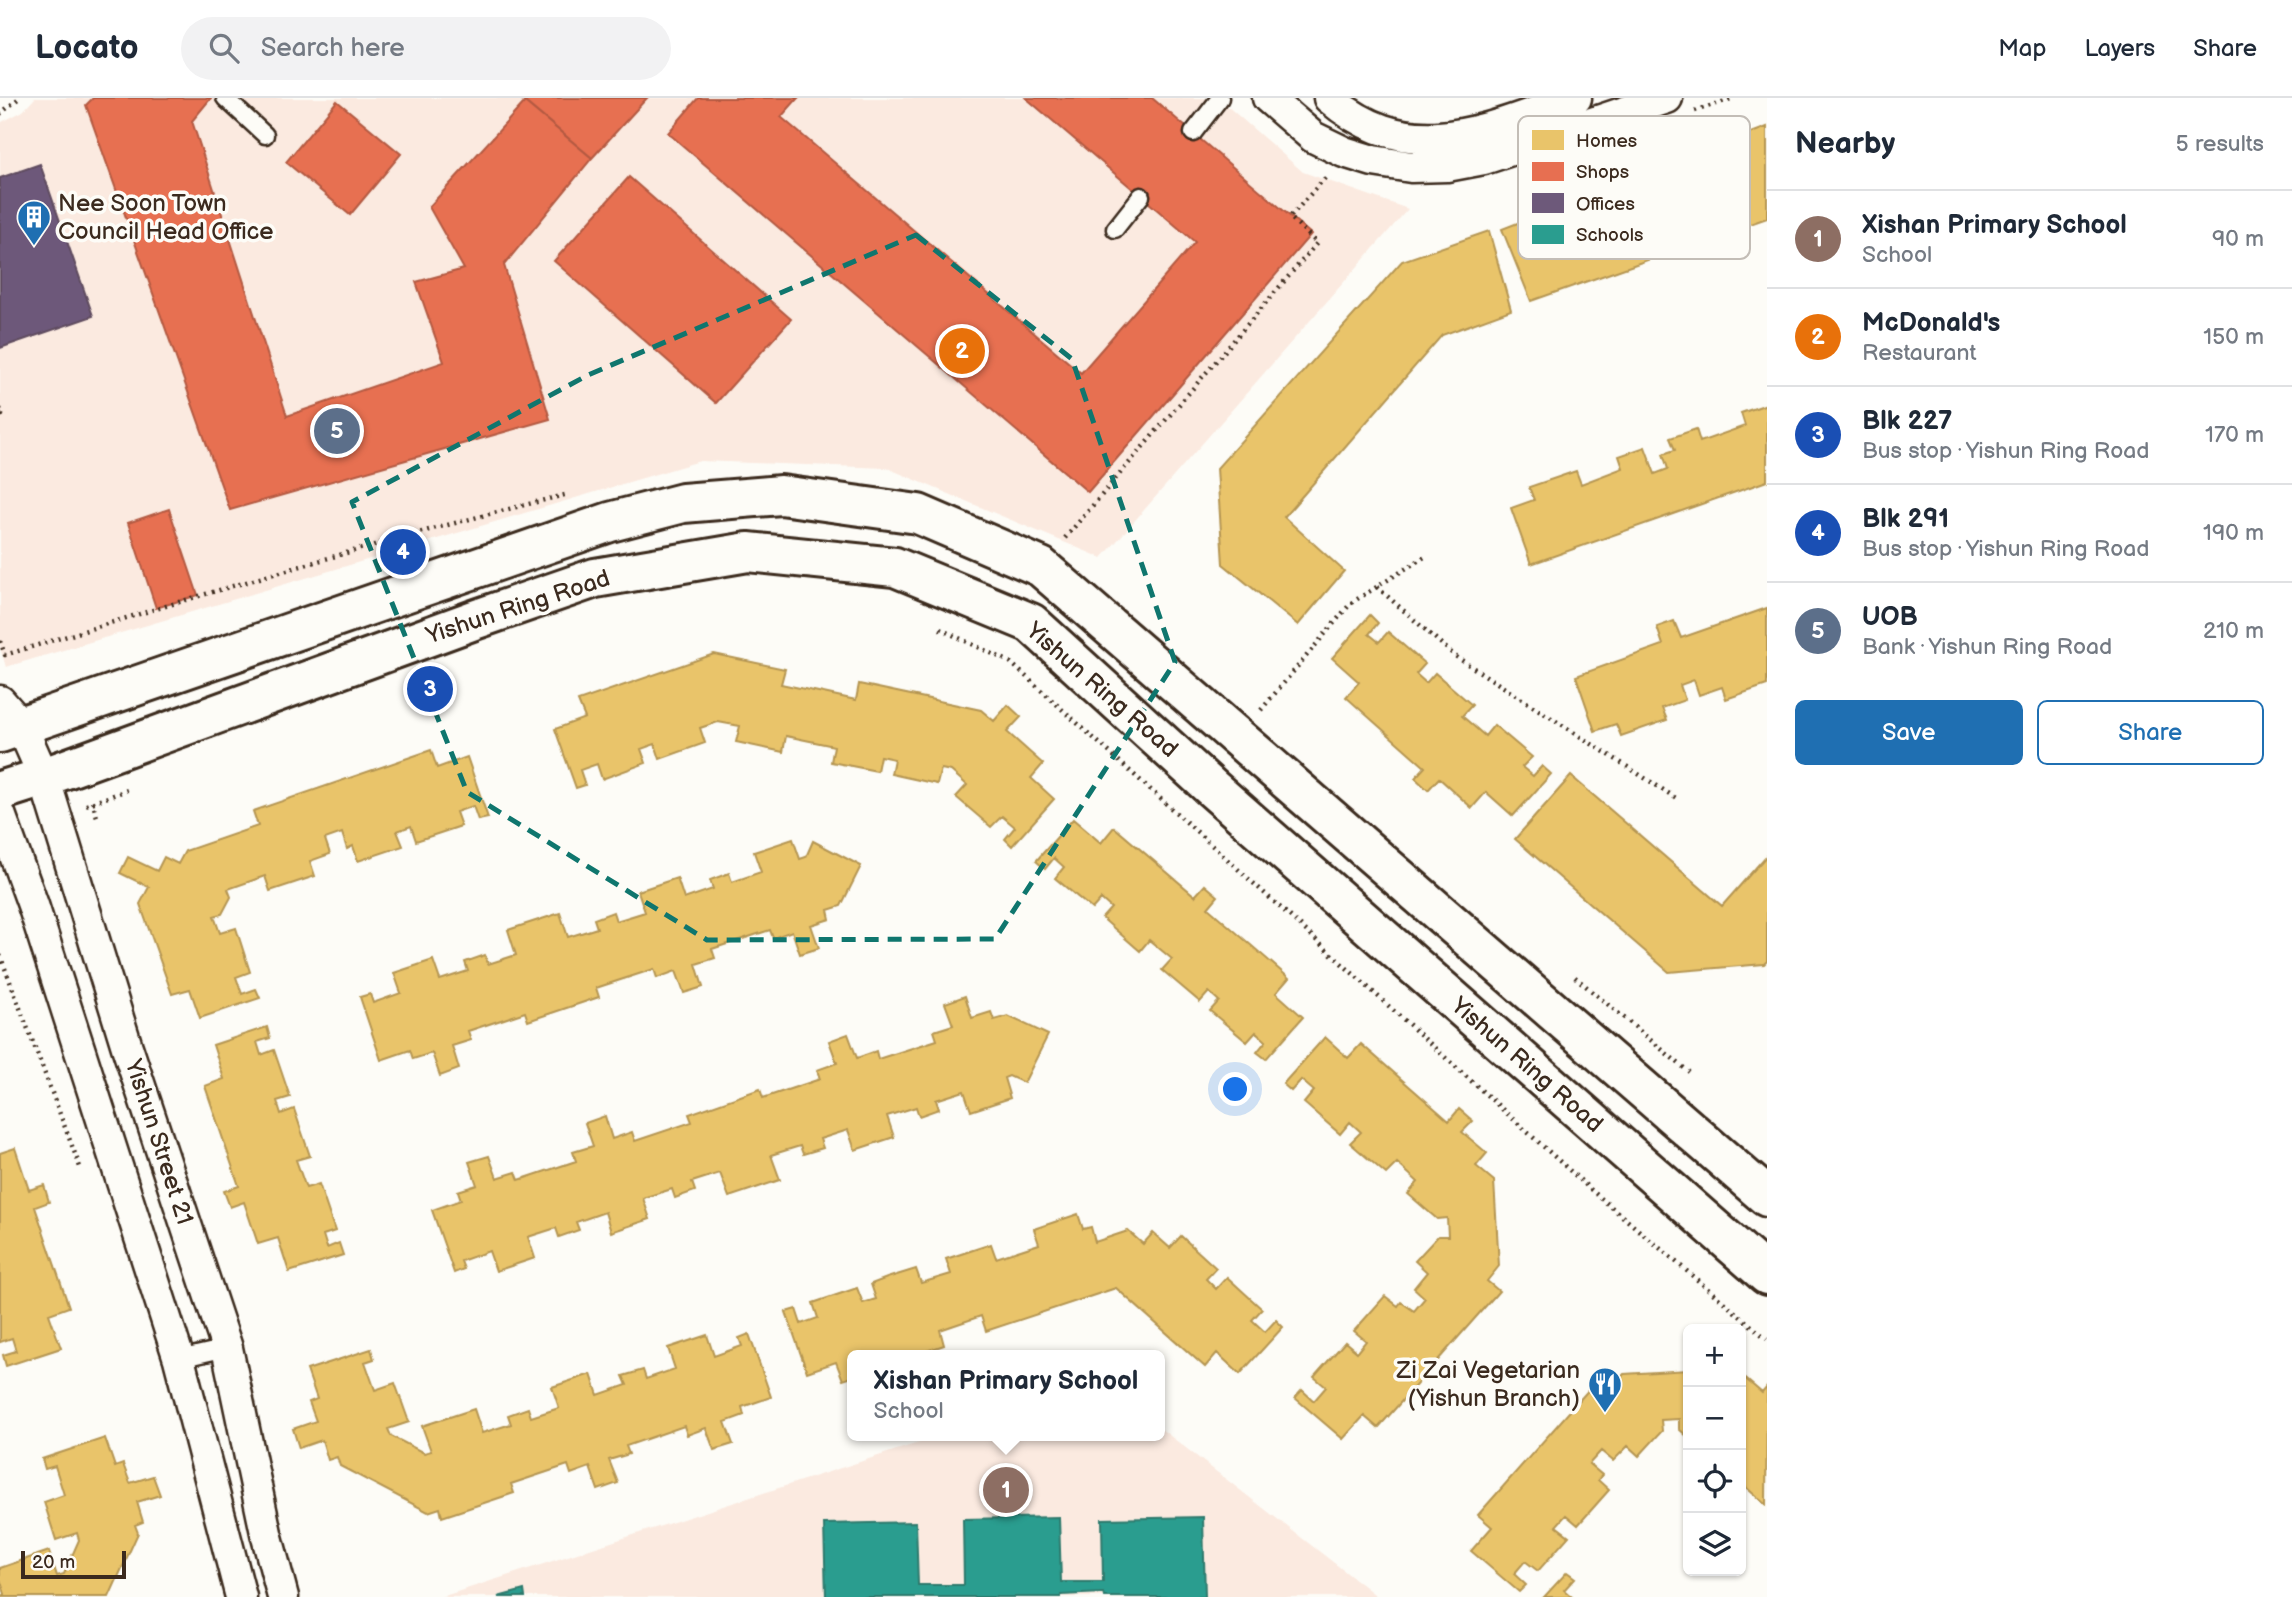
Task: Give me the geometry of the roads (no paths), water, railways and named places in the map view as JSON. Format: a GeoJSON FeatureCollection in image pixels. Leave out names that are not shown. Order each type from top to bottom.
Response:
{"type":"FeatureCollection","features":[{"type":"Feature","properties":{"kind":"main road","name":"Yishun Ring Road"},"geometry":{"type":"LineString","coordinates":[[7,719],[610,522],[683,503],[781,495],[918,514],[1041,566],[1767,1197]]}},
{"type":"Feature","properties":{"kind":"main road","name":"Yishun Ring Road"},"geometry":{"type":"LineString","coordinates":[[0,791],[595,578],[748,552],[895,567],[1031,623],[1212,788],[1767,1275]]}},
{"type":"Feature","properties":{"kind":"street"},"geometry":{"type":"LineString","coordinates":[[1268,98],[1313,137],[1344,152],[1373,161],[1411,167],[1447,166],[1484,159],[1518,148]]}},
{"type":"Feature","properties":{"kind":"street"},"geometry":{"type":"LineString","coordinates":[[1329,98],[1361,121],[1381,130],[1412,137],[1444,138],[1476,132],[1518,118]]}},
{"type":"Feature","properties":{"kind":"street"},"geometry":{"type":"LineString","coordinates":[[1523,116],[1576,98]]}},
{"type":"Feature","properties":{"kind":"street"},"geometry":{"type":"LineString","coordinates":[[1613,116],[1667,98]]}},
{"type":"Feature","properties":{"kind":"street","name":"Yishun Street 21"},"geometry":{"type":"LineString","coordinates":[[7,719],[44,777],[127,1047],[227,1348],[266,1533],[283,1597]]}},
{"type":"Feature","properties":{"kind":"street","name":"Yishun Street 21"},"geometry":{"type":"LineString","coordinates":[[0,814],[33,905],[179,1359],[241,1597]]}},
{"type":"Feature","properties":{"kind":"lane"},"geometry":{"type":"LineString","coordinates":[[225,98],[265,135]]}},
{"type":"Feature","properties":{"kind":"lane"},"geometry":{"type":"LineString","coordinates":[[1193,133],[1220,98]]}},
{"type":"Feature","properties":{"kind":"lane"},"geometry":{"type":"LineString","coordinates":[[1115,229],[1141,196]]}},
{"type":"Feature","properties":{"kind":"lane"},"geometry":{"type":"LineString","coordinates":[[179,1359],[227,1348]]}},
{"type":"Feature","properties":{"kind":"place","name":"Nee Soon Town Council Head Office"},"geometry":{"type":"Point","coordinates":[34,247]}},
{"type":"Feature","properties":{"kind":"place","name":"McDonald's"},"geometry":{"type":"Point","coordinates":[962,351]}},
{"type":"Feature","properties":{"kind":"place","name":"UOB"},"geometry":{"type":"Point","coordinates":[337,431]}},
{"type":"Feature","properties":{"kind":"place","name":"Blk 291"},"geometry":{"type":"Point","coordinates":[403,552]}},
{"type":"Feature","properties":{"kind":"place","name":"Blk 227"},"geometry":{"type":"Point","coordinates":[430,689]}},
{"type":"Feature","properties":{"kind":"place","name":"Zi Zai Vegetarian (Yishun Branch)"},"geometry":{"type":"Point","coordinates":[1605,1414]}},
{"type":"Feature","properties":{"kind":"place","name":"Xishan Primary School"},"geometry":{"type":"Point","coordinates":[1006,1490]}}]}
